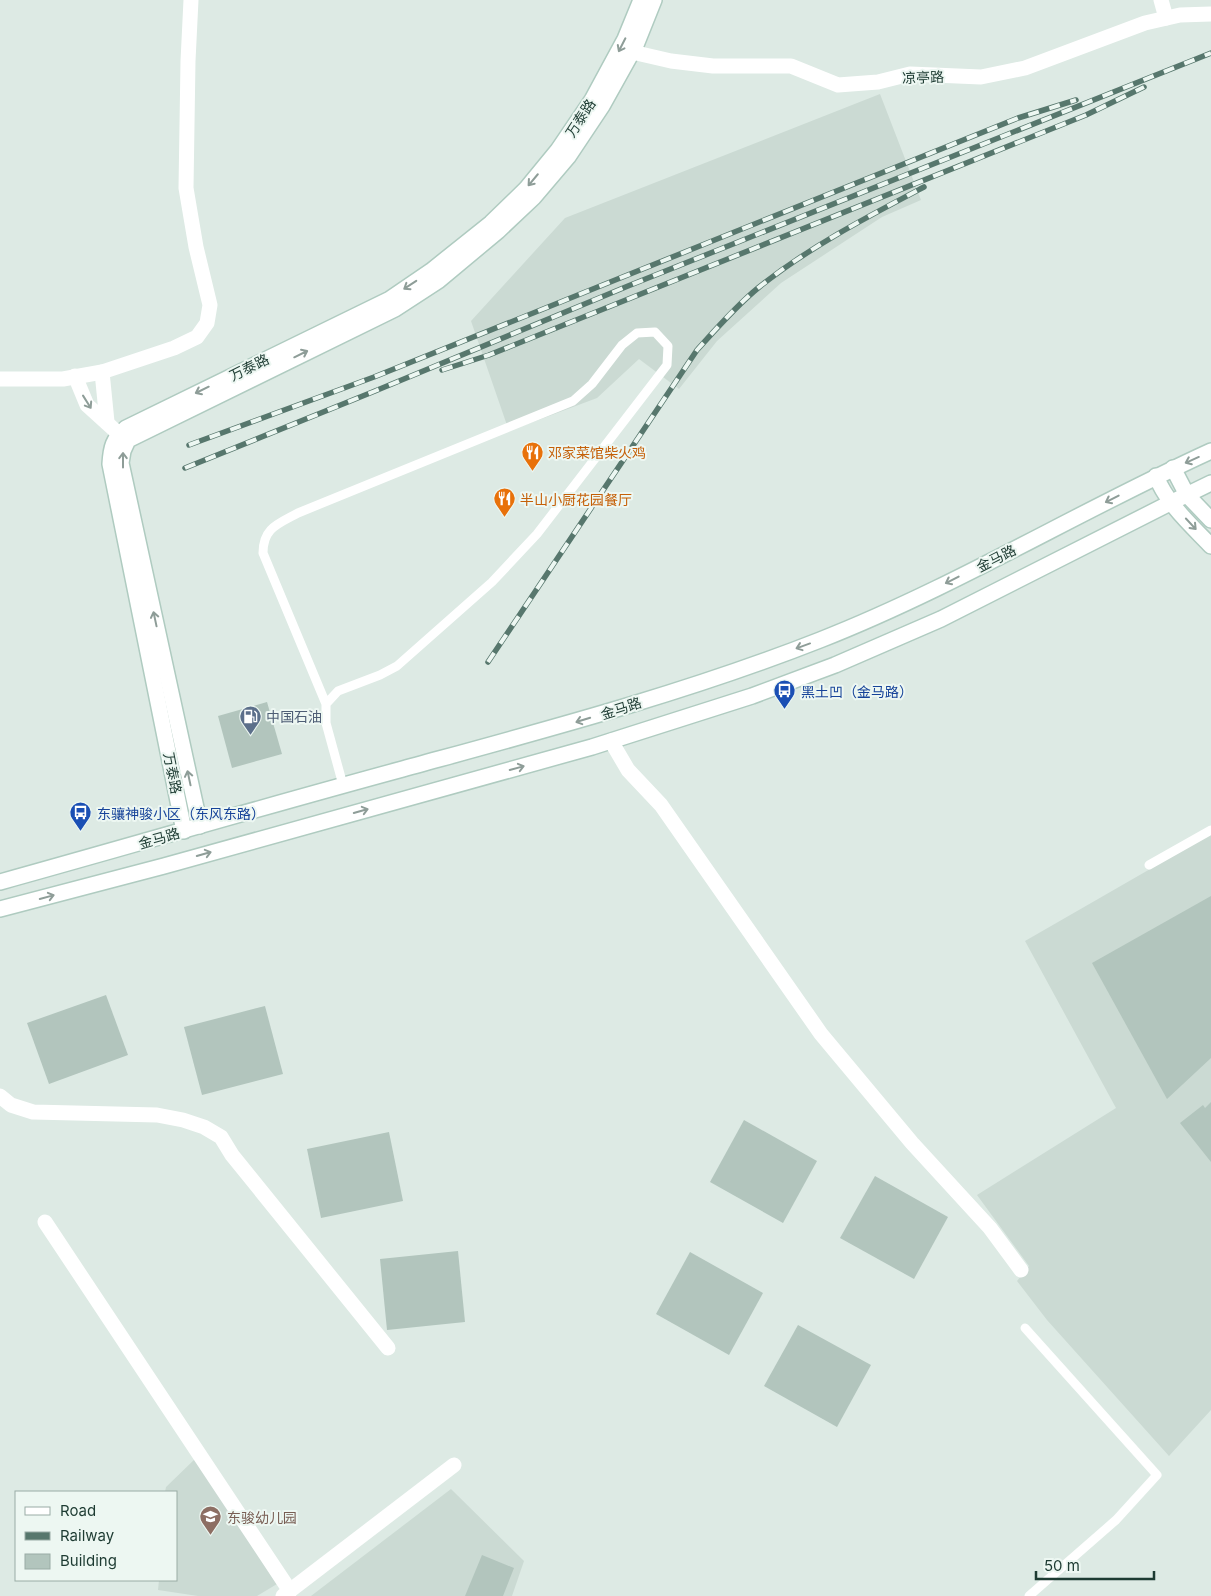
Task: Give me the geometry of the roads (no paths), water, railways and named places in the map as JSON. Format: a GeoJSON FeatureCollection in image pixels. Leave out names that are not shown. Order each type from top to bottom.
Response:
{"type":"FeatureCollection","features":[{"type":"Feature","properties":{"kind":"main road"},"geometry":{"type":"LineString","coordinates":[[0,379],[62,379],[102,372],[174,348],[197,337],[207,323],[210,305],[196,247],[186,188],[191,0]]}},
{"type":"Feature","properties":{"kind":"main road","name":"万泰路"},"geometry":{"type":"LineString","coordinates":[[200,826],[121,463],[126,428],[390,298],[431,271],[491,223],[526,189],[558,150],[592,100],[625,40],[641,0]]}},
{"type":"Feature","properties":{"kind":"main road","name":"万泰路"},"geometry":{"type":"LineString","coordinates":[[184,831],[110,464],[111,447],[124,437],[395,308],[438,281],[498,231],[534,197],[568,157],[602,106],[632,52],[654,0]]}},
{"type":"Feature","properties":{"kind":"main road"},"geometry":{"type":"LineString","coordinates":[[1161,0],[1166,18]]}},
{"type":"Feature","properties":{"kind":"main road","name":"凉亭路"},"geometry":{"type":"LineString","coordinates":[[632,52],[670,61],[713,66],[791,66],[838,85],[878,82],[910,74],[981,77],[1025,68],[1145,23],[1180,15],[1211,14]]}},
{"type":"Feature","properties":{"kind":"main road"},"geometry":{"type":"LineString","coordinates":[[102,372],[107,422]]}},
{"type":"Feature","properties":{"kind":"main road"},"geometry":{"type":"LineString","coordinates":[[76,376],[87,405],[124,437]]}},
{"type":"Feature","properties":{"kind":"main road","name":"金马路"},"geometry":{"type":"LineString","coordinates":[[0,882],[582,720],[740,670],[822,639],[926,593],[1156,476],[1211,451]]}},
{"type":"Feature","properties":{"kind":"main road"},"geometry":{"type":"LineString","coordinates":[[1173,468],[1187,494],[1211,520]]}},
{"type":"Feature","properties":{"kind":"main road"},"geometry":{"type":"LineString","coordinates":[[1156,476],[1161,490],[1170,502],[1211,546]]}},
{"type":"Feature","properties":{"kind":"main road","name":"金马路"},"geometry":{"type":"LineString","coordinates":[[0,909],[164,866],[611,741],[752,696],[835,665],[941,619],[1170,502],[1211,484]]}},
{"type":"Feature","properties":{"kind":"main road"},"geometry":{"type":"LineString","coordinates":[[611,741],[628,770],[660,805],[821,1034],[912,1144],[990,1228],[1021,1270]]}},
{"type":"Feature","properties":{"kind":"main road"},"geometry":{"type":"LineString","coordinates":[[0,1096],[11,1105],[33,1112],[157,1116],[183,1120],[204,1127],[221,1137],[232,1155],[388,1348]]}},
{"type":"Feature","properties":{"kind":"main road"},"geometry":{"type":"LineString","coordinates":[[45,1222],[286,1594],[454,1464]]}},
{"type":"Feature","properties":{"kind":"lane"},"geometry":{"type":"LineString","coordinates":[[326,704],[338,692],[397,666],[492,582],[537,534],[667,365],[668,346],[655,332],[637,333],[622,345],[592,384],[573,400],[298,513],[273,527],[266,535],[263,553],[326,704],[326,723],[343,785]]}},
{"type":"Feature","properties":{"kind":"lane"},"geometry":{"type":"LineString","coordinates":[[1149,865],[1211,830]]}},
{"type":"Feature","properties":{"kind":"lane"},"geometry":{"type":"LineString","coordinates":[[1025,1328],[1157,1475],[1116,1520],[1029,1596]]}},
{"type":"Feature","properties":{"kind":"railway"},"geometry":{"type":"LineString","coordinates":[[185,468],[628,286],[1211,53]]}},
{"type":"Feature","properties":{"kind":"railway"},"geometry":{"type":"LineString","coordinates":[[442,370],[489,355],[1086,115],[1144,87]]}},
{"type":"Feature","properties":{"kind":"railway"},"geometry":{"type":"LineString","coordinates":[[189,445],[374,377],[1018,118],[1076,100]]}},
{"type":"Feature","properties":{"kind":"railway"},"geometry":{"type":"LineString","coordinates":[[488,662],[697,350],[719,325],[758,288],[797,259],[860,221],[924,187]]}},
{"type":"Feature","properties":{"kind":"place","name":"邓家菜馆柴火鸡"},"geometry":{"type":"Point","coordinates":[532,471]}},
{"type":"Feature","properties":{"kind":"place","name":"半山小厨花园餐厅"},"geometry":{"type":"Point","coordinates":[504,518]}},
{"type":"Feature","properties":{"kind":"place","name":"黑土凹（金马路）"},"geometry":{"type":"Point","coordinates":[785,710]}},
{"type":"Feature","properties":{"kind":"place","name":"中国石油"},"geometry":{"type":"Point","coordinates":[250,735]}},
{"type":"Feature","properties":{"kind":"place","name":"东骧神骏小区（东风东路）"},"geometry":{"type":"Point","coordinates":[81,832]}},
{"type":"Feature","properties":{"kind":"place","name":"东骏幼儿园"},"geometry":{"type":"Point","coordinates":[211,1536]}}]}
